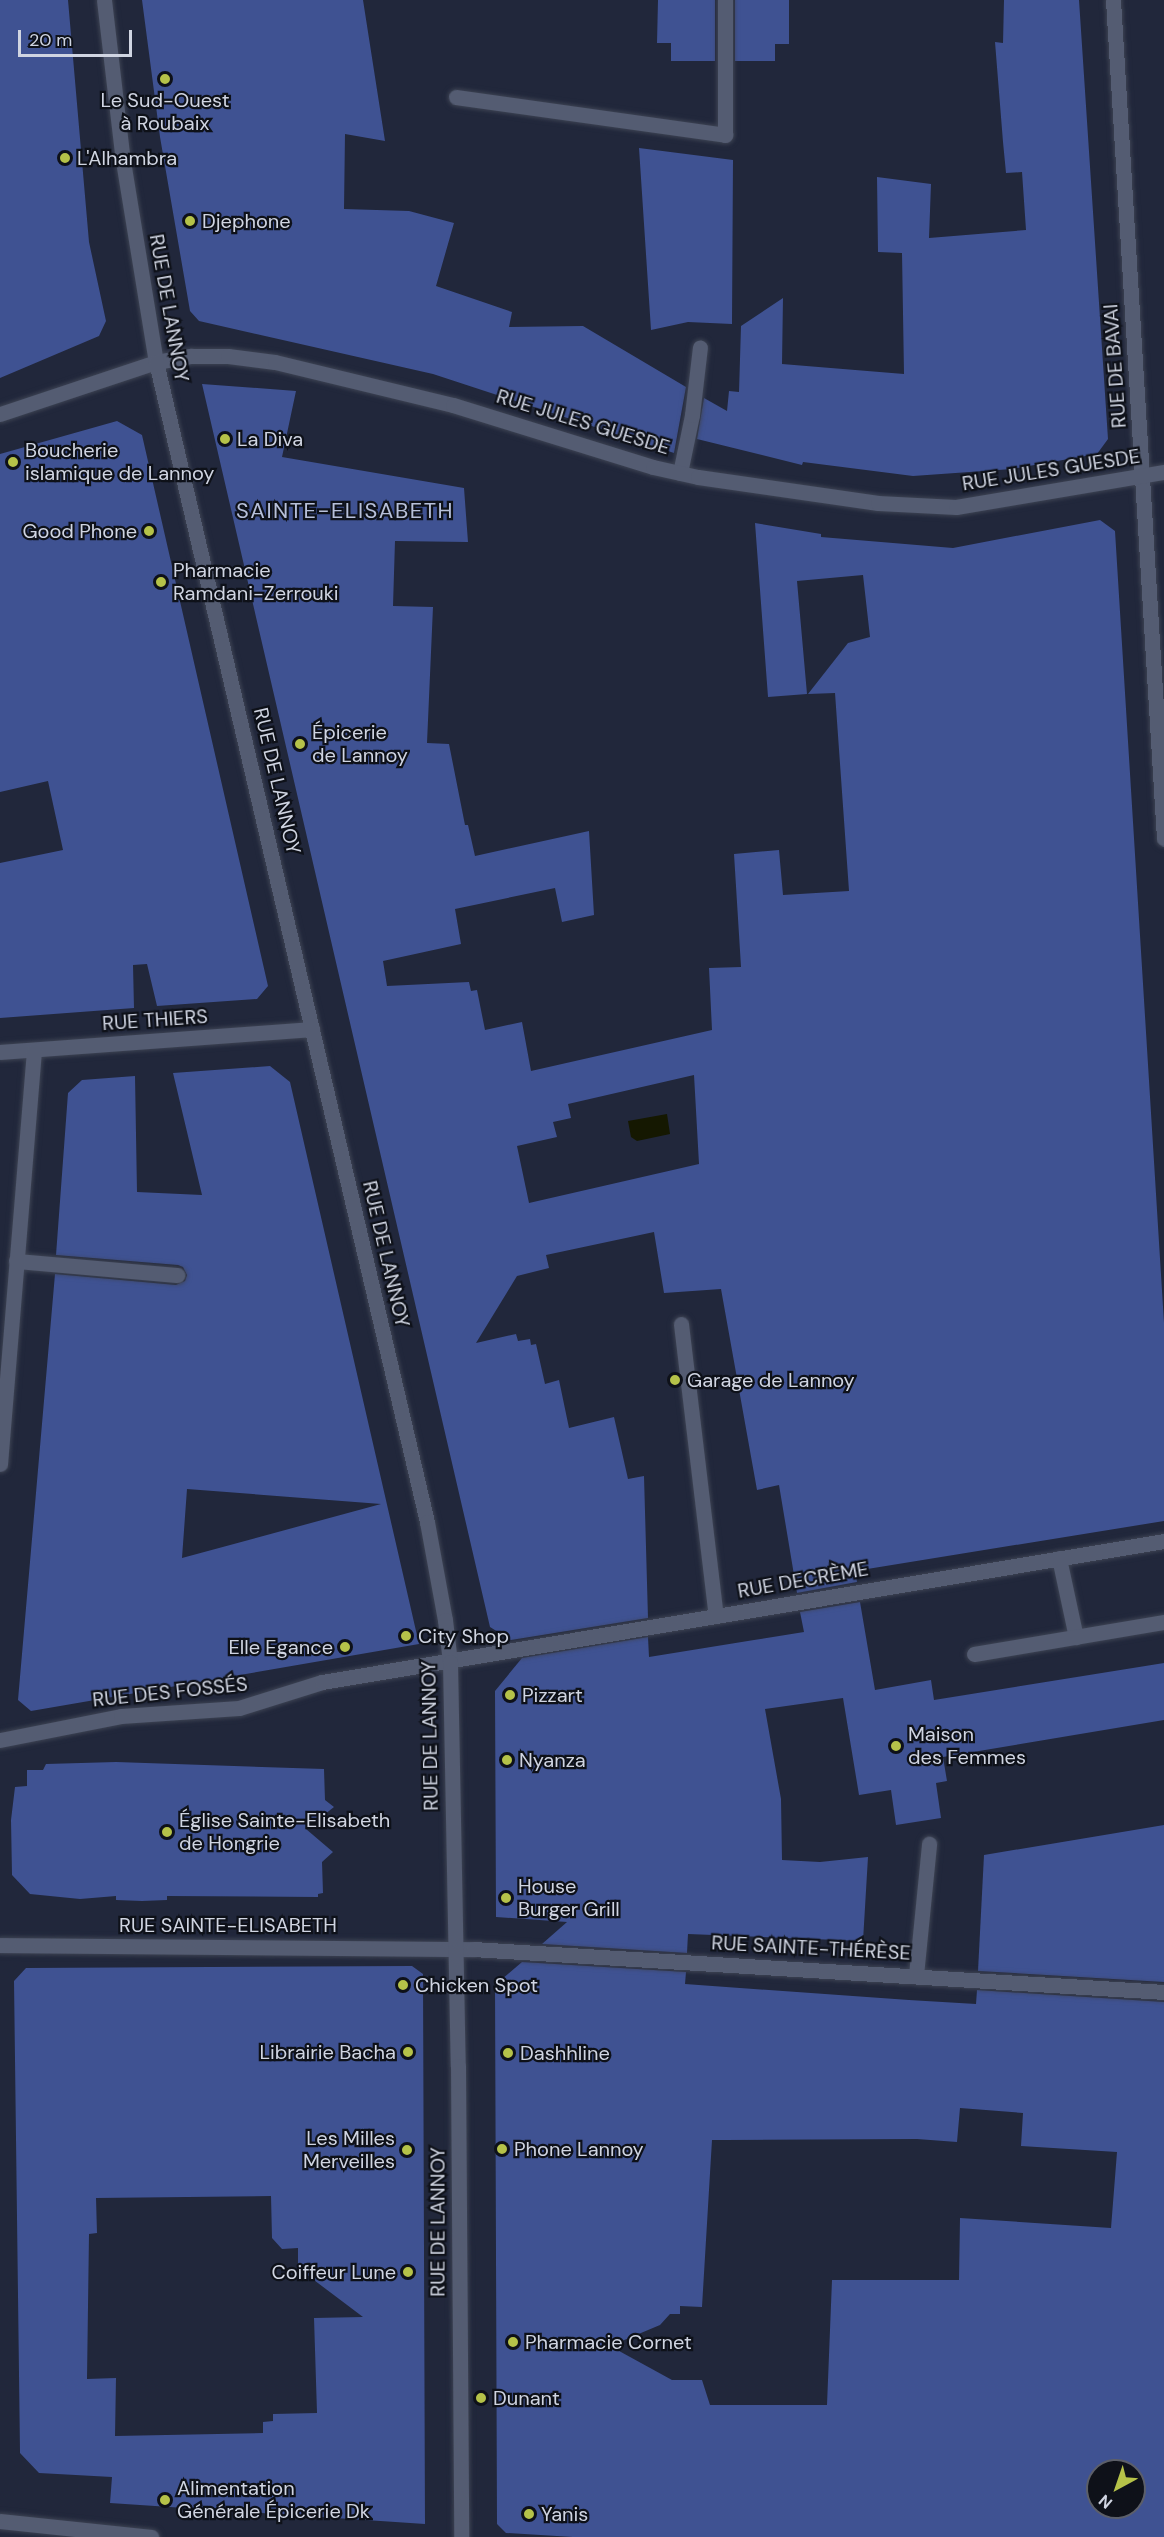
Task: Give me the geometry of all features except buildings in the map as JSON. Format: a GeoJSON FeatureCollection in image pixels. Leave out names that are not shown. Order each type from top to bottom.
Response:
{"type":"FeatureCollection","features":[{"type":"Feature","properties":{"kind":"street","name":"RUE DE LANNOY"},"geometry":{"type":"LineString","coordinates":[[104,0],[123,161],[156,362],[438,1573],[450,1662],[460,2537]]}},
{"type":"Feature","properties":{"kind":"street"},"geometry":{"type":"LineString","coordinates":[[456,97],[725,135],[725,0]]}},
{"type":"Feature","properties":{"kind":"street","name":"RUE DE BAVAI"},"geometry":{"type":"LineString","coordinates":[[1113,0],[1164,838]]}},
{"type":"Feature","properties":{"kind":"street"},"geometry":{"type":"LineString","coordinates":[[680,472],[692,415],[700,347]]}},
{"type":"Feature","properties":{"kind":"street","name":"RUE JULES GUESDE"},"geometry":{"type":"LineString","coordinates":[[0,414],[156,362],[191,356],[228,356],[275,362],[453,405],[613,456],[680,472],[878,503],[933,507],[986,503],[1164,472]]}},
{"type":"Feature","properties":{"kind":"street","name":"RUE THIERS"},"geometry":{"type":"LineString","coordinates":[[0,1052],[312,1029]]}},
{"type":"Feature","properties":{"kind":"street"},"geometry":{"type":"LineString","coordinates":[[0,1464],[34,1050]]}},
{"type":"Feature","properties":{"kind":"street"},"geometry":{"type":"LineString","coordinates":[[16,1261],[177,1275]]}},
{"type":"Feature","properties":{"kind":"street"},"geometry":{"type":"LineString","coordinates":[[681,1324],[716,1616]]}},
{"type":"Feature","properties":{"kind":"street","name":"RUE DECRÈME"},"geometry":{"type":"LineString","coordinates":[[450,1662],[1164,1541]]}},
{"type":"Feature","properties":{"kind":"street"},"geometry":{"type":"LineString","coordinates":[[1059,1558],[1076,1637]]}},
{"type":"Feature","properties":{"kind":"street"},"geometry":{"type":"LineString","coordinates":[[974,1654],[1164,1622]]}},
{"type":"Feature","properties":{"kind":"street","name":"RUE DES FOSSÉS"},"geometry":{"type":"LineString","coordinates":[[0,1740],[121,1716],[251,1706],[322,1682],[450,1662]]}},
{"type":"Feature","properties":{"kind":"street"},"geometry":{"type":"LineString","coordinates":[[916,1975],[928,1844]]}},
{"type":"Feature","properties":{"kind":"street","name":"RUE SAINTE-ELISABETH"},"geometry":{"type":"LineString","coordinates":[[0,1945],[455,1948]]}},
{"type":"Feature","properties":{"kind":"street","name":"RUE SAINTE-THÉRÈSE"},"geometry":{"type":"LineString","coordinates":[[455,1948],[1164,1992]]}},
{"type":"Feature","properties":{"kind":"street"},"geometry":{"type":"LineString","coordinates":[[0,2521],[151,2537]]}},
{"type":"Feature","properties":{"kind":"shaded area"},"geometry":{"type":"Polygon","coordinates":[[[667,1114],[670,1134],[637,1141],[631,1137],[628,1121],[667,1114]]]}},
{"type":"Feature","properties":{"kind":"place","name":"Le Sud-Ouest à Roubaix"},"geometry":{"type":"Point","coordinates":[165,79]}},
{"type":"Feature","properties":{"kind":"place","name":"L'Alhambra"},"geometry":{"type":"Point","coordinates":[65,158]}},
{"type":"Feature","properties":{"kind":"place","name":"Djephone"},"geometry":{"type":"Point","coordinates":[190,221]}},
{"type":"Feature","properties":{"kind":"place","name":"La Diva"},"geometry":{"type":"Point","coordinates":[225,439]}},
{"type":"Feature","properties":{"kind":"place","name":"Boucherie islamique de Lannoy"},"geometry":{"type":"Point","coordinates":[13,462]}},
{"type":"Feature","properties":{"kind":"place","name":"Good Phone"},"geometry":{"type":"Point","coordinates":[149,531]}},
{"type":"Feature","properties":{"kind":"place","name":"Pharmacie Ramdani-Zerrouki"},"geometry":{"type":"Point","coordinates":[161,582]}},
{"type":"Feature","properties":{"kind":"place","name":"Épicerie de Lannoy"},"geometry":{"type":"Point","coordinates":[300,744]}},
{"type":"Feature","properties":{"kind":"place","name":"Garage de Lannoy"},"geometry":{"type":"Point","coordinates":[675,1380]}},
{"type":"Feature","properties":{"kind":"place","name":"City Shop"},"geometry":{"type":"Point","coordinates":[406,1636]}},
{"type":"Feature","properties":{"kind":"place","name":"Elle Egance"},"geometry":{"type":"Point","coordinates":[345,1647]}},
{"type":"Feature","properties":{"kind":"place","name":"Pizzart"},"geometry":{"type":"Point","coordinates":[510,1695]}},
{"type":"Feature","properties":{"kind":"place","name":"Maison des Femmes"},"geometry":{"type":"Point","coordinates":[896,1746]}},
{"type":"Feature","properties":{"kind":"place","name":"Nyanza"},"geometry":{"type":"Point","coordinates":[507,1760]}},
{"type":"Feature","properties":{"kind":"place","name":"Église Sainte-Elisabeth de Hongrie"},"geometry":{"type":"Point","coordinates":[167,1832]}},
{"type":"Feature","properties":{"kind":"place","name":"House Burger Grill"},"geometry":{"type":"Point","coordinates":[506,1898]}},
{"type":"Feature","properties":{"kind":"place","name":"Chicken Spot"},"geometry":{"type":"Point","coordinates":[403,1985]}},
{"type":"Feature","properties":{"kind":"place","name":"Librairie Bacha"},"geometry":{"type":"Point","coordinates":[408,2052]}},
{"type":"Feature","properties":{"kind":"place","name":"Dashhline"},"geometry":{"type":"Point","coordinates":[508,2053]}},
{"type":"Feature","properties":{"kind":"place","name":"Phone Lannoy"},"geometry":{"type":"Point","coordinates":[502,2149]}},
{"type":"Feature","properties":{"kind":"place","name":"Les Milles Merveilles"},"geometry":{"type":"Point","coordinates":[407,2150]}},
{"type":"Feature","properties":{"kind":"place","name":"Coiffeur Lune"},"geometry":{"type":"Point","coordinates":[408,2272]}},
{"type":"Feature","properties":{"kind":"place","name":"Pharmacie Cornet"},"geometry":{"type":"Point","coordinates":[513,2342]}},
{"type":"Feature","properties":{"kind":"place","name":"Dunant"},"geometry":{"type":"Point","coordinates":[481,2398]}},
{"type":"Feature","properties":{"kind":"place","name":"Alimentation Générale Épicerie Dk"},"geometry":{"type":"Point","coordinates":[165,2500]}},
{"type":"Feature","properties":{"kind":"place","name":"Yanis"},"geometry":{"type":"Point","coordinates":[529,2514]}},
{"type":"Feature","properties":{"kind":"district","name":"SAINTE-ELISABETH"},"geometry":{"type":"Point","coordinates":[345,511]}}]}
